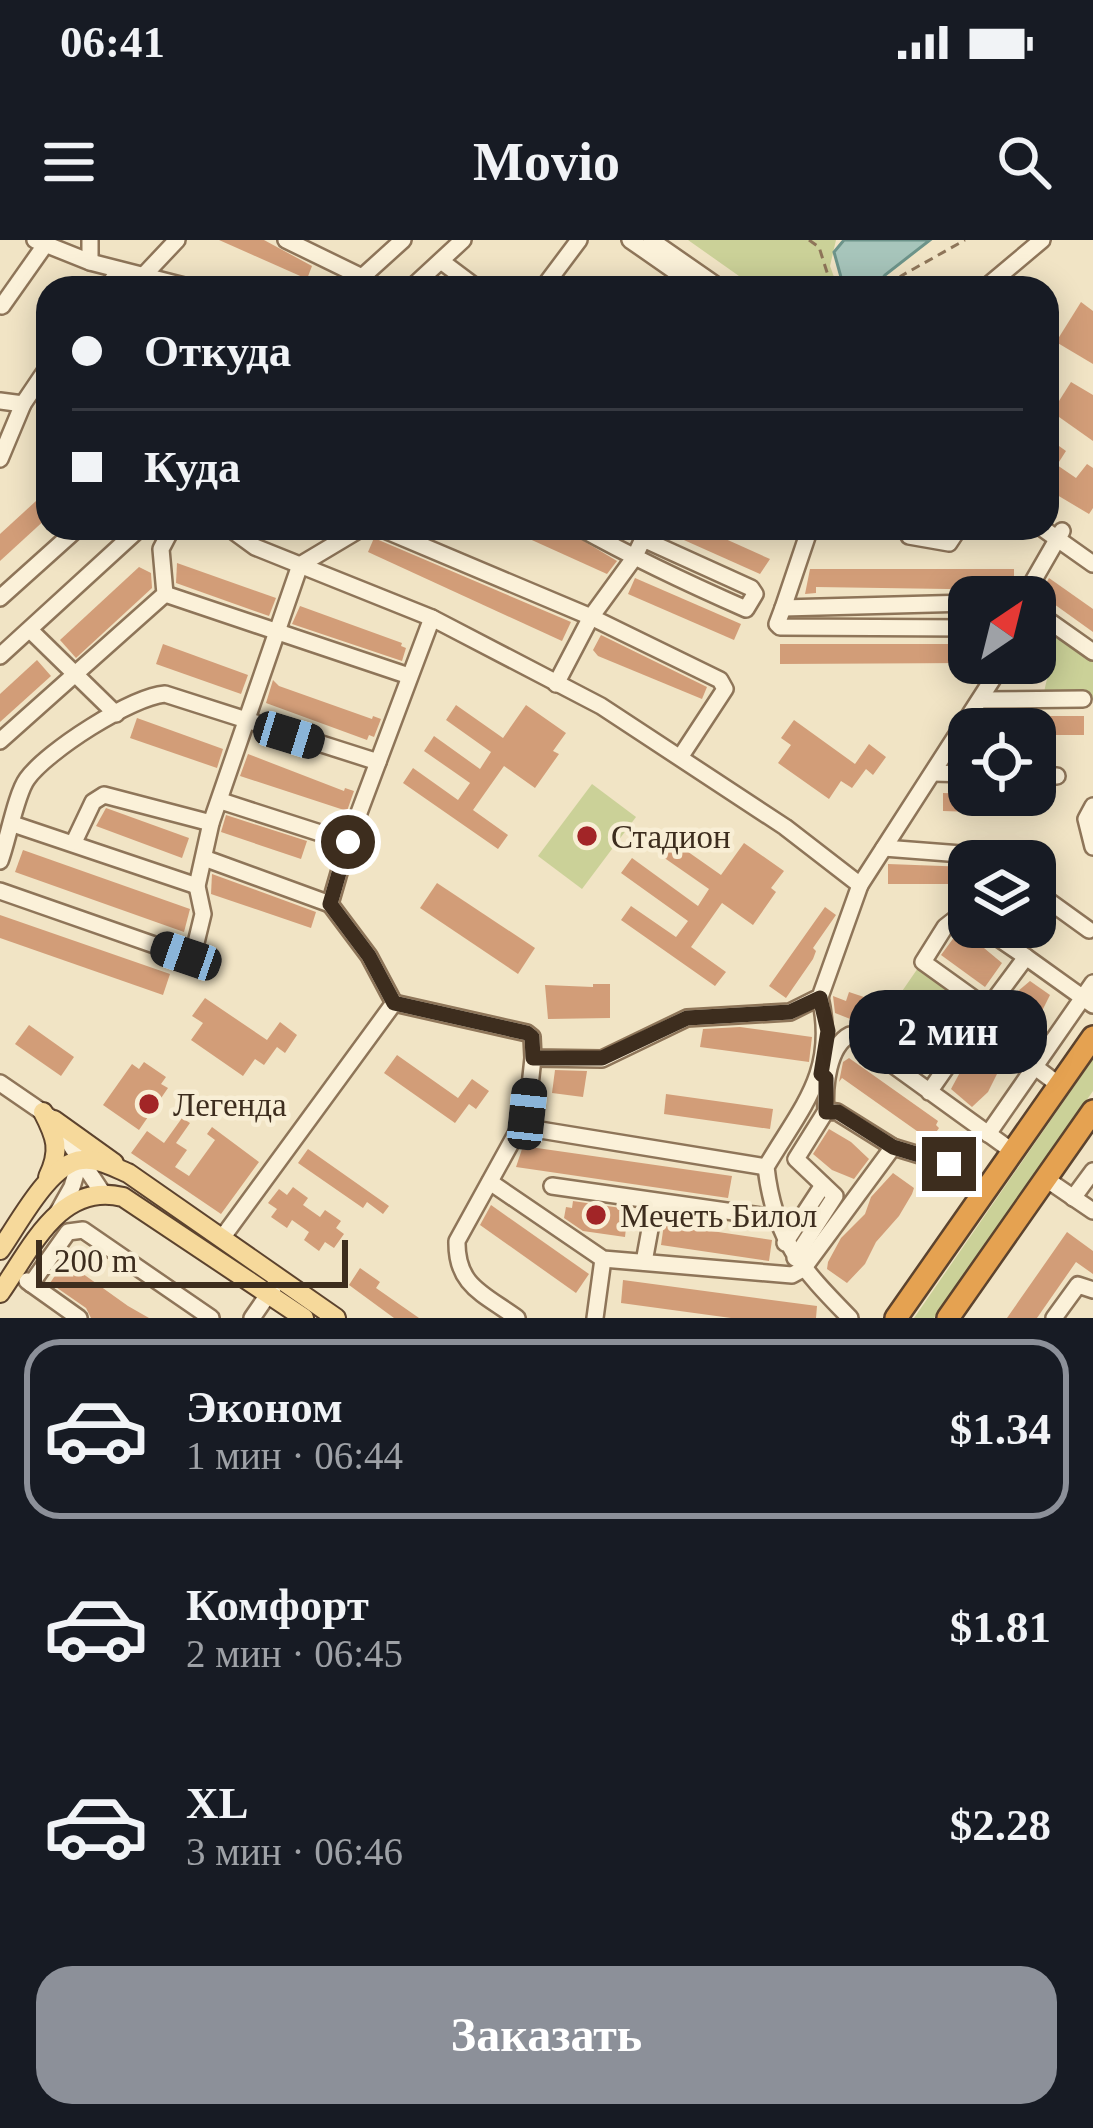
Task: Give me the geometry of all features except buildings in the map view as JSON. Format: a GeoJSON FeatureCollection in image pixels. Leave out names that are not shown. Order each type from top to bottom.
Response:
{"type":"FeatureCollection","features":[{"type":"Feature","properties":{"kind":"highway"},"geometry":{"type":"LineString","coordinates":[[896,1318],[1093,1036]]}},
{"type":"Feature","properties":{"kind":"highway"},"geometry":{"type":"LineString","coordinates":[[948,1318],[1093,1111]]}},
{"type":"Feature","properties":{"kind":"main road"},"geometry":{"type":"LineString","coordinates":[[48,1116],[222,1238],[304,1318]]}},
{"type":"Feature","properties":{"kind":"main road"},"geometry":{"type":"LineString","coordinates":[[44,1186],[57,1157],[48,1116]]}},
{"type":"Feature","properties":{"kind":"main road"},"geometry":{"type":"LineString","coordinates":[[0,1250],[61,1168],[80,1160],[103,1162],[128,1172]]}},
{"type":"Feature","properties":{"kind":"main road"},"geometry":{"type":"LineString","coordinates":[[0,1293],[23,1278],[58,1213],[75,1199],[103,1192],[123,1197],[336,1318]]}},
{"type":"Feature","properties":{"kind":"street"},"geometry":{"type":"LineString","coordinates":[[89,240],[90,262]]}},
{"type":"Feature","properties":{"kind":"street"},"geometry":{"type":"LineString","coordinates":[[144,275],[178,240]]}},
{"type":"Feature","properties":{"kind":"street"},"geometry":{"type":"LineString","coordinates":[[286,240],[345,276]]}},
{"type":"Feature","properties":{"kind":"street"},"geometry":{"type":"LineString","coordinates":[[364,276],[404,240]]}},
{"type":"Feature","properties":{"kind":"street"},"geometry":{"type":"LineString","coordinates":[[424,276],[463,240]]}},
{"type":"Feature","properties":{"kind":"street"},"geometry":{"type":"LineString","coordinates":[[552,276],[579,240]]}},
{"type":"Feature","properties":{"kind":"street"},"geometry":{"type":"LineString","coordinates":[[630,240],[682,276]]}},
{"type":"Feature","properties":{"kind":"street"},"geometry":{"type":"LineString","coordinates":[[651,240],[703,276]]}},
{"type":"Feature","properties":{"kind":"street"},"geometry":{"type":"LineString","coordinates":[[1000,276],[1042,240]]}},
{"type":"Feature","properties":{"kind":"street"},"geometry":{"type":"LineString","coordinates":[[2,307],[40,243],[90,262],[108,276]]}},
{"type":"Feature","properties":{"kind":"street"},"geometry":{"type":"LineString","coordinates":[[441,261],[460,276]]}},
{"type":"Feature","properties":{"kind":"street"},"geometry":{"type":"LineString","coordinates":[[140,276],[148,276]]}},
{"type":"Feature","properties":{"kind":"street"},"geometry":{"type":"LineString","coordinates":[[0,459],[36,385]]}},
{"type":"Feature","properties":{"kind":"street"},"geometry":{"type":"LineString","coordinates":[[0,401],[23,404]]}},
{"type":"Feature","properties":{"kind":"street"},"geometry":{"type":"LineString","coordinates":[[1060,535],[1093,552]]}},
{"type":"Feature","properties":{"kind":"street"},"geometry":{"type":"LineString","coordinates":[[1060,535],[1093,564]]}},
{"type":"Feature","properties":{"kind":"street"},"geometry":{"type":"LineString","coordinates":[[0,598],[65,540]]}},
{"type":"Feature","properties":{"kind":"street"},"geometry":{"type":"LineString","coordinates":[[0,656],[127,540]]}},
{"type":"Feature","properties":{"kind":"street"},"geometry":{"type":"LineString","coordinates":[[165,594],[161,549],[166,540]]}},
{"type":"Feature","properties":{"kind":"street"},"geometry":{"type":"LineString","coordinates":[[245,540],[432,618],[601,706],[785,827],[860,885]]}},
{"type":"Feature","properties":{"kind":"street"},"geometry":{"type":"LineString","coordinates":[[0,891],[186,956],[194,951],[203,914],[196,886],[211,823],[275,634],[300,565],[342,540]]}},
{"type":"Feature","properties":{"kind":"street"},"geometry":{"type":"LineString","coordinates":[[408,540],[591,617],[724,685],[681,756]]}},
{"type":"Feature","properties":{"kind":"street"},"geometry":{"type":"LineString","coordinates":[[602,540],[746,608],[755,594],[647,540]]}},
{"type":"Feature","properties":{"kind":"street"},"geometry":{"type":"LineString","coordinates":[[556,684],[591,617],[644,540]]}},
{"type":"Feature","properties":{"kind":"street"},"geometry":{"type":"LineString","coordinates":[[806,540],[777,624],[780,627],[948,628]]}},
{"type":"Feature","properties":{"kind":"street"},"geometry":{"type":"LineString","coordinates":[[1036,576],[1057,540]]}},
{"type":"Feature","properties":{"kind":"street"},"geometry":{"type":"LineString","coordinates":[[165,594],[409,676]]}},
{"type":"Feature","properties":{"kind":"street"},"geometry":{"type":"LineString","coordinates":[[0,741],[165,594]]}},
{"type":"Feature","properties":{"kind":"street"},"geometry":{"type":"LineString","coordinates":[[783,608],[948,604]]}},
{"type":"Feature","properties":{"kind":"street"},"geometry":{"type":"LineString","coordinates":[[330,904],[348,842],[432,618]]}},
{"type":"Feature","properties":{"kind":"street"},"geometry":{"type":"LineString","coordinates":[[1056,626],[1093,652]]}},
{"type":"Feature","properties":{"kind":"street"},"geometry":{"type":"LineString","coordinates":[[30,630],[116,714]]}},
{"type":"Feature","properties":{"kind":"street"},"geometry":{"type":"LineString","coordinates":[[490,1182],[604,1259],[792,1275],[794,1257],[823,1185],[796,1159],[826,1112],[828,1031],[820,998],[860,885],[990,684]]}},
{"type":"Feature","properties":{"kind":"street"},"geometry":{"type":"LineString","coordinates":[[0,861],[14,824],[18,794],[35,770],[152,695],[165,694],[378,762]]}},
{"type":"Feature","properties":{"kind":"street"},"geometry":{"type":"LineString","coordinates":[[980,700],[1083,699]]}},
{"type":"Feature","properties":{"kind":"street"},"geometry":{"type":"LineString","coordinates":[[933,773],[948,773]]}},
{"type":"Feature","properties":{"kind":"street"},"geometry":{"type":"LineString","coordinates":[[74,842],[93,802],[104,795],[211,823]]}},
{"type":"Feature","properties":{"kind":"street"},"geometry":{"type":"LineString","coordinates":[[221,801],[348,842]]}},
{"type":"Feature","properties":{"kind":"street"},"geometry":{"type":"LineString","coordinates":[[1093,806],[1085,819],[1093,847]]}},
{"type":"Feature","properties":{"kind":"street"},"geometry":{"type":"LineString","coordinates":[[14,824],[196,886]]}},
{"type":"Feature","properties":{"kind":"street"},"geometry":{"type":"LineString","coordinates":[[884,848],[948,853]]}},
{"type":"Feature","properties":{"kind":"street"},"geometry":{"type":"LineString","coordinates":[[205,858],[330,904],[369,956],[394,1003],[532,1037],[527,1114],[457,1241],[457,1264],[468,1283],[517,1318]]}},
{"type":"Feature","properties":{"kind":"street"},"geometry":{"type":"LineString","coordinates":[[1056,906],[1089,930]]}},
{"type":"Feature","properties":{"kind":"street"},"geometry":{"type":"LineString","coordinates":[[948,925],[923,962],[987,1008]]}},
{"type":"Feature","properties":{"kind":"street"},"geometry":{"type":"LineString","coordinates":[[1013,948],[1088,1001]]}},
{"type":"Feature","properties":{"kind":"street"},"geometry":{"type":"LineString","coordinates":[[929,1092],[1026,957]]}},
{"type":"Feature","properties":{"kind":"street"},"geometry":{"type":"LineString","coordinates":[[988,1134],[1034,1066],[1088,1001],[1093,982]]}},
{"type":"Feature","properties":{"kind":"street"},"geometry":{"type":"LineString","coordinates":[[533,1058],[602,1058],[687,1018],[790,1012],[820,998]]}},
{"type":"Feature","properties":{"kind":"street"},"geometry":{"type":"LineString","coordinates":[[222,1238],[394,1003]]}},
{"type":"Feature","properties":{"kind":"street"},"geometry":{"type":"LineString","coordinates":[[864,1044],[889,1008],[896,1007],[959,1048]]}},
{"type":"Feature","properties":{"kind":"street"},"geometry":{"type":"LineString","coordinates":[[976,1023],[1059,1085]]}},
{"type":"Feature","properties":{"kind":"street"},"geometry":{"type":"LineString","coordinates":[[850,1318],[794,1257],[775,1218],[766,1167],[845,1034],[1012,1151]]}},
{"type":"Feature","properties":{"kind":"street"},"geometry":{"type":"LineString","coordinates":[[0,1083],[48,1116],[103,1192]]}},
{"type":"Feature","properties":{"kind":"street"},"geometry":{"type":"LineString","coordinates":[[826,1112],[838,1112],[893,1147],[949,1164],[987,1189]]}},
{"type":"Feature","properties":{"kind":"street"},"geometry":{"type":"LineString","coordinates":[[522,1127],[766,1167]]}},
{"type":"Feature","properties":{"kind":"street"},"geometry":{"type":"LineString","coordinates":[[949,1164],[964,1141]]}},
{"type":"Feature","properties":{"kind":"street"},"geometry":{"type":"LineString","coordinates":[[794,1257],[893,1147]]}},
{"type":"Feature","properties":{"kind":"street"},"geometry":{"type":"LineString","coordinates":[[58,1213],[80,1160]]}},
{"type":"Feature","properties":{"kind":"street"},"geometry":{"type":"LineString","coordinates":[[1073,1198],[1093,1171]]}},
{"type":"Feature","properties":{"kind":"street"},"geometry":{"type":"LineString","coordinates":[[1046,1178],[1093,1211]]}},
{"type":"Feature","properties":{"kind":"street"},"geometry":{"type":"LineString","coordinates":[[552,1186],[775,1218]]}},
{"type":"Feature","properties":{"kind":"street"},"geometry":{"type":"LineString","coordinates":[[644,1262],[655,1202]]}},
{"type":"Feature","properties":{"kind":"street"},"geometry":{"type":"LineString","coordinates":[[79,1318],[23,1278],[74,1228],[91,1233],[211,1318]]}},
{"type":"Feature","properties":{"kind":"street"},"geometry":{"type":"LineString","coordinates":[[595,1318],[604,1259]]}},
{"type":"Feature","properties":{"kind":"street"},"geometry":{"type":"LineString","coordinates":[[1054,1318],[1078,1285],[1093,1290]]}},
{"type":"Feature","properties":{"kind":"street"},"geometry":{"type":"LineString","coordinates":[[252,1318],[274,1286]]}},
{"type":"Feature","properties":{"kind":"path"},"geometry":{"type":"LineString","coordinates":[[809,240],[819,247],[828,276]]}},
{"type":"Feature","properties":{"kind":"path"},"geometry":{"type":"LineString","coordinates":[[901,276],[964,240]]}},
{"type":"Feature","properties":{"kind":"green space"},"geometry":{"type":"Polygon","coordinates":[[[688,240],[836,240],[830,266],[834,276],[739,276],[688,240]]]}},
{"type":"Feature","properties":{"kind":"green space"},"geometry":{"type":"Polygon","coordinates":[[[1057,635],[1093,660],[1093,699],[1084,693],[1044,692],[1046,684],[1056,684],[1057,635]]]}},
{"type":"Feature","properties":{"kind":"green space","name":"Стадион"},"geometry":{"type":"Polygon","coordinates":[[[592,784],[636,817],[582,889],[538,856],[592,784]]]}},
{"type":"Feature","properties":{"kind":"green space"},"geometry":{"type":"Polygon","coordinates":[[[918,968],[973,1007],[951,1039],[896,1000],[918,968]]]}},
{"type":"Feature","properties":{"kind":"green space"},"geometry":{"type":"Polygon","coordinates":[[[1093,1059],[1093,1091],[934,1318],[914,1318],[1093,1059]]]}},
{"type":"Feature","properties":{"kind":"water"},"geometry":{"type":"Polygon","coordinates":[[[844,240],[930,240],[884,276],[841,276],[834,252],[844,240]]]}},
{"type":"Feature","properties":{"kind":"place","name":"Стадион"},"geometry":{"type":"Point","coordinates":[587,836]}},
{"type":"Feature","properties":{"kind":"place","name":"Легенда"},"geometry":{"type":"Point","coordinates":[149,1104]}},
{"type":"Feature","properties":{"kind":"place","name":"Мечеть Билол"},"geometry":{"type":"Point","coordinates":[596,1215]}},
{"type":"Feature","properties":{"kind":"route"},"geometry":{"type":"LineString","coordinates":[[348,842],[330,904],[369,956],[394,1003],[527,1033],[532,1037],[533,1058],[602,1058],[687,1018],[790,1012],[820,998],[828,1031],[821,1074],[826,1078],[826,1112],[838,1112],[919,1158],[949,1164]]}}]}
